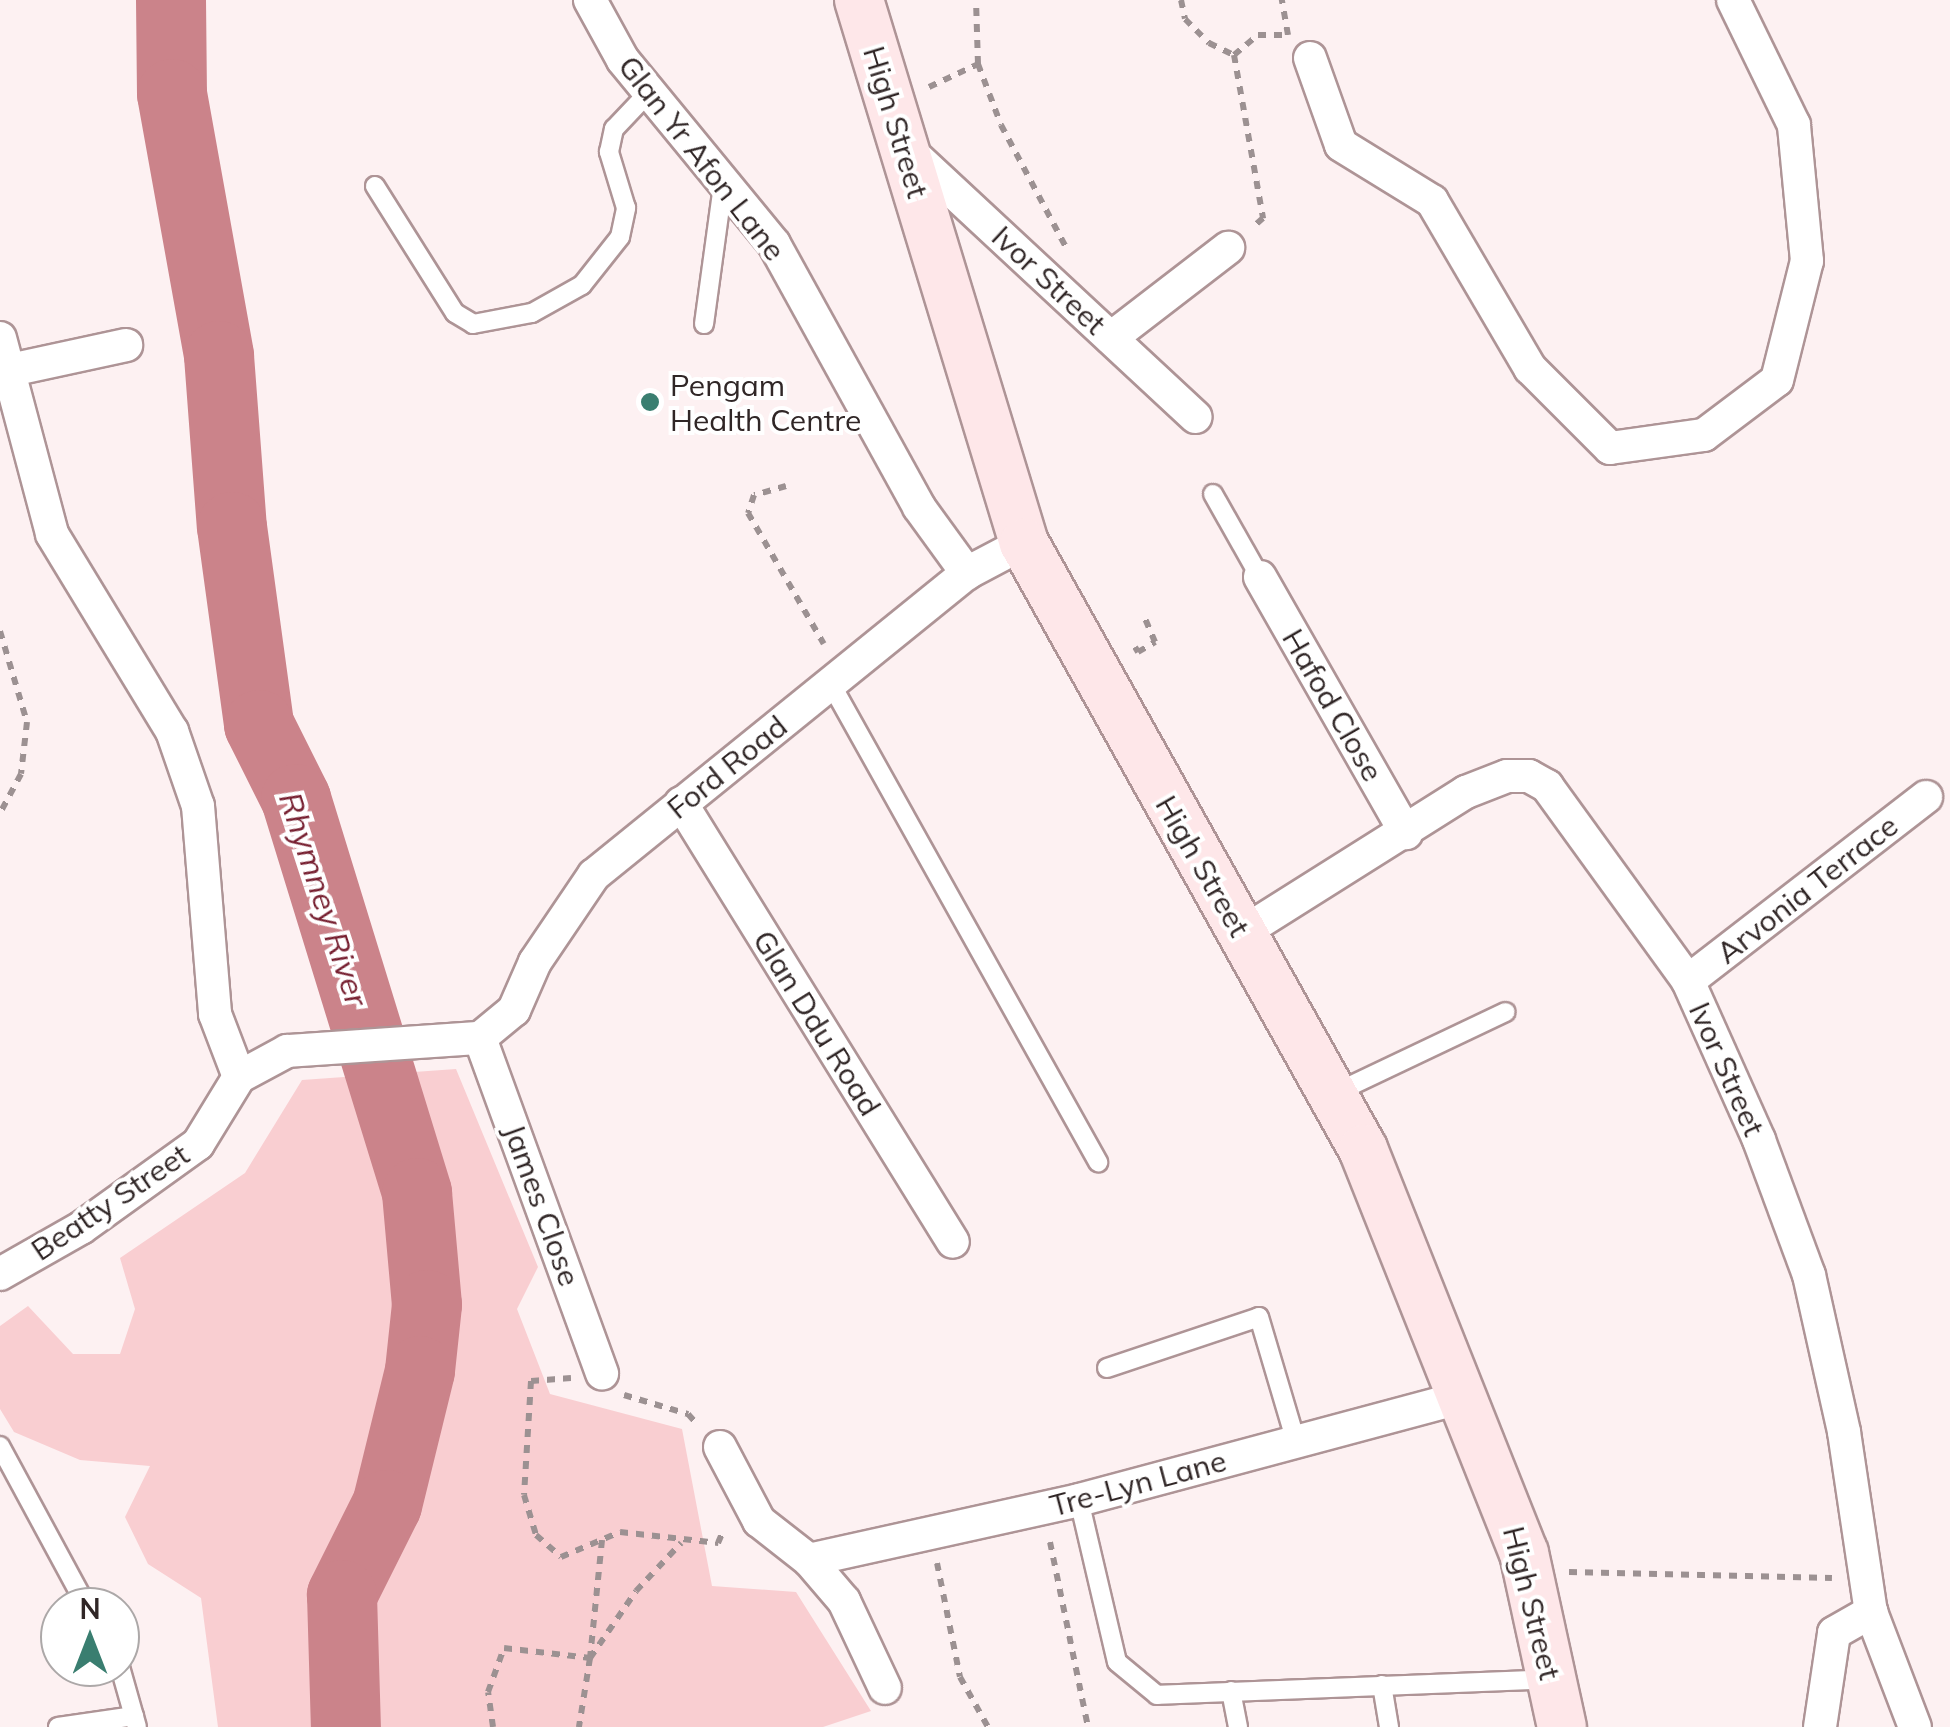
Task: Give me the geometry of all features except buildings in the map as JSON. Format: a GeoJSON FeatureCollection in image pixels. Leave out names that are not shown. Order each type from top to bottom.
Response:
{"type":"FeatureCollection","features":[{"type":"Feature","properties":{"kind":"main road","name":"High Street"},"geometry":{"type":"LineString","coordinates":[[859,0],[1024,543],[1363,1149],[1464,1397],[1528,1571],[1562,1727]]}},
{"type":"Feature","properties":{"kind":"street","name":"Glan Yr Afon Lane"},"geometry":{"type":"LineString","coordinates":[[590,0],[649,92],[774,244],[918,507],[967,573]]}},
{"type":"Feature","properties":{"kind":"street"},"geometry":{"type":"LineString","coordinates":[[1310,58],[1341,145],[1432,202],[1530,368],[1610,448],[1704,435],[1777,380],[1806,261],[1794,125],[1733,0]]}},
{"type":"Feature","properties":{"kind":"street","name":"Ivor Street"},"geometry":{"type":"LineString","coordinates":[[896,124],[1052,282],[1196,418]]}},
{"type":"Feature","properties":{"kind":"street"},"geometry":{"type":"LineString","coordinates":[[1111,338],[1228,248]]}},
{"type":"Feature","properties":{"kind":"street"},"geometry":{"type":"LineString","coordinates":[[0,338],[52,534],[172,731],[198,806],[215,1014],[239,1077],[287,1051],[464,1039]]}},
{"type":"Feature","properties":{"kind":"street"},"geometry":{"type":"LineString","coordinates":[[6,371],[126,345]]}},
{"type":"Feature","properties":{"kind":"street","name":"Ford Road"},"geometry":{"type":"LineString","coordinates":[[464,1039],[514,1010],[535,962],[594,875],[967,573],[1024,543]]}},
{"type":"Feature","properties":{"kind":"street","name":"Hafod Close"},"geometry":{"type":"LineString","coordinates":[[1260,577],[1406,833]]}},
{"type":"Feature","properties":{"kind":"street","name":"Ivor Street"},"geometry":{"type":"LineString","coordinates":[[1242,933],[1466,792],[1507,776],[1529,776],[1547,786],[1688,981],[1758,1140],[1808,1276],[1844,1432],[1870,1612],[1916,1727]]}},
{"type":"Feature","properties":{"kind":"street","name":"Arvonia Terrace"},"geometry":{"type":"LineString","coordinates":[[1688,981],[1926,797]]}},
{"type":"Feature","properties":{"kind":"street","name":"Glan Ddu Road"},"geometry":{"type":"LineString","coordinates":[[681,803],[953,1242]]}},
{"type":"Feature","properties":{"kind":"street","name":"James Close"},"geometry":{"type":"LineString","coordinates":[[464,1039],[602,1373]]}},
{"type":"Feature","properties":{"kind":"street","name":"Beatty Street"},"geometry":{"type":"LineString","coordinates":[[0,1274],[81,1228],[198,1144],[239,1077]]}},
{"type":"Feature","properties":{"kind":"street","name":"Tre-Lyn Lane"},"geometry":{"type":"LineString","coordinates":[[808,1560],[1079,1500],[1464,1397]]}},
{"type":"Feature","properties":{"kind":"street"},"geometry":{"type":"LineString","coordinates":[[720,1447],[759,1521],[808,1560],[844,1601],[885,1688]]}},
{"type":"Feature","properties":{"kind":"street"},"geometry":{"type":"LineString","coordinates":[[1820,1727],[1834,1632],[1870,1612]]}},
{"type":"Feature","properties":{"kind":"lane"},"geometry":{"type":"LineString","coordinates":[[375,186],[455,313],[473,324],[500,324],[532,313],[582,285],[620,236],[626,208],[609,152],[614,129],[649,92]]}},
{"type":"Feature","properties":{"kind":"lane"},"geometry":{"type":"LineString","coordinates":[[704,324],[723,185]]}},
{"type":"Feature","properties":{"kind":"lane"},"geometry":{"type":"LineString","coordinates":[[1212,494],[1260,577]]}},
{"type":"Feature","properties":{"kind":"lane"},"geometry":{"type":"LineString","coordinates":[[837,680],[1098,1162]]}},
{"type":"Feature","properties":{"kind":"lane"},"geometry":{"type":"LineString","coordinates":[[1332,1095],[1506,1012]]}},
{"type":"Feature","properties":{"kind":"lane"},"geometry":{"type":"LineString","coordinates":[[1107,1368],[1259,1317],[1296,1442]]}},
{"type":"Feature","properties":{"kind":"lane"},"geometry":{"type":"LineString","coordinates":[[0,1446],[77,1587]]}},
{"type":"Feature","properties":{"kind":"lane"},"geometry":{"type":"LineString","coordinates":[[1079,1500],[1117,1662],[1157,1694],[1552,1678]]}},
{"type":"Feature","properties":{"kind":"lane"},"geometry":{"type":"LineString","coordinates":[[1382,1685],[1389,1727]]}},
{"type":"Feature","properties":{"kind":"lane"},"geometry":{"type":"LineString","coordinates":[[58,1727],[136,1722],[126,1687]]}},
{"type":"Feature","properties":{"kind":"lane"},"geometry":{"type":"LineString","coordinates":[[1231,1691],[1238,1727]]}},
{"type":"Feature","properties":{"kind":"path"},"geometry":{"type":"LineString","coordinates":[[976,0],[978,64],[1001,125],[1066,245],[1052,282]]}},
{"type":"Feature","properties":{"kind":"path"},"geometry":{"type":"LineString","coordinates":[[1181,0],[1185,19],[1209,43],[1234,54]]}},
{"type":"Feature","properties":{"kind":"path"},"geometry":{"type":"LineString","coordinates":[[1234,54],[1258,35],[1288,35],[1282,0]]}},
{"type":"Feature","properties":{"kind":"path"},"geometry":{"type":"LineString","coordinates":[[1228,248],[1263,218],[1234,54]]}},
{"type":"Feature","properties":{"kind":"path"},"geometry":{"type":"LineString","coordinates":[[896,124],[978,64]]}},
{"type":"Feature","properties":{"kind":"path"},"geometry":{"type":"LineString","coordinates":[[786,486],[754,495],[748,513],[837,680]]}},
{"type":"Feature","properties":{"kind":"path"},"geometry":{"type":"LineString","coordinates":[[1128,636],[1138,652],[1155,642],[1145,619]]}},
{"type":"Feature","properties":{"kind":"path"},"geometry":{"type":"LineString","coordinates":[[0,631],[28,722],[22,774],[0,813]]}},
{"type":"Feature","properties":{"kind":"path"},"geometry":{"type":"LineString","coordinates":[[720,1447],[688,1414],[630,1401],[602,1373],[531,1381],[524,1494],[536,1535],[560,1557],[620,1532],[681,1543],[718,1543],[741,1487]]}},
{"type":"Feature","properties":{"kind":"path"},"geometry":{"type":"LineString","coordinates":[[1042,1508],[1088,1727]]}},
{"type":"Feature","properties":{"kind":"path"},"geometry":{"type":"LineString","coordinates":[[930,1533],[960,1677],[988,1727]]}},
{"type":"Feature","properties":{"kind":"path"},"geometry":{"type":"LineString","coordinates":[[579,1727],[602,1540]]}},
{"type":"Feature","properties":{"kind":"path"},"geometry":{"type":"LineString","coordinates":[[590,1658],[636,1591],[681,1543]]}},
{"type":"Feature","properties":{"kind":"path"},"geometry":{"type":"LineString","coordinates":[[1528,1571],[1866,1579]]}},
{"type":"Feature","properties":{"kind":"path"},"geometry":{"type":"LineString","coordinates":[[493,1727],[488,1692],[504,1648],[590,1658]]}},
{"type":"Feature","properties":{"kind":"shaded area"},"geometry":{"type":"Polygon","coordinates":[[[456,1069],[538,1267],[517,1309],[550,1394],[682,1429],[712,1586],[796,1592],[871,1711],[823,1727],[218,1727],[201,1598],[148,1564],[125,1517],[150,1466],[80,1460],[14,1432],[0,1409],[0,1326],[28,1306],[73,1354],[120,1354],[135,1309],[120,1258],[245,1173],[302,1080],[456,1069]]]}},
{"type":"Feature","properties":{"kind":"waterway","name":"Rhymney River"},"geometry":{"type":"LineString","coordinates":[[171,0],[172,94],[219,356],[232,527],[259,725],[296,799],[417,1193],[427,1305],[420,1371],[387,1505],[342,1595],[346,1727]]}},
{"type":"Feature","properties":{"kind":"place","name":"Pengam Health Centre"},"geometry":{"type":"Point","coordinates":[650,402]}}]}
